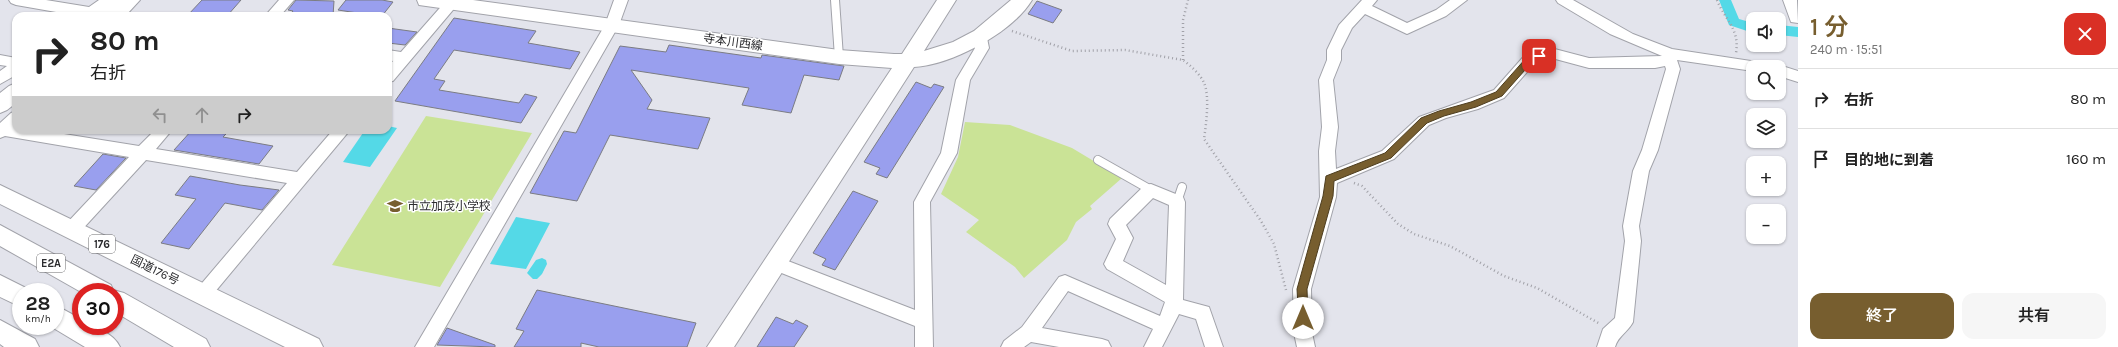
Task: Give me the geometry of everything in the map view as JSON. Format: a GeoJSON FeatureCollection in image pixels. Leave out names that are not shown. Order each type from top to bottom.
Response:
{"type":"FeatureCollection","features":[{"type":"Feature","properties":{"kind":"main road","name":"寺本川西線"},"geometry":{"type":"LineString","coordinates":[[426,0],[878,62],[909,61],[942,54],[981,37],[1023,0]]}},
{"type":"Feature","properties":{"kind":"main road"},"geometry":{"type":"LineString","coordinates":[[720,347],[909,61],[947,0]]}},
{"type":"Feature","properties":{"kind":"main road"},"geometry":{"type":"LineString","coordinates":[[0,104],[12,94]]}},
{"type":"Feature","properties":{"kind":"main road","name":"国道176号"},"geometry":{"type":"LineString","coordinates":[[0,194],[310,347]]}},
{"type":"Feature","properties":{"kind":"main road","name":"E2A"},"geometry":{"type":"LineString","coordinates":[[0,235],[86,283]]}},
{"type":"Feature","properties":{"kind":"main road"},"geometry":{"type":"LineString","coordinates":[[0,285],[12,292]]}},
{"type":"Feature","properties":{"kind":"main road"},"geometry":{"type":"LineString","coordinates":[[124,305],[197,347]]}},
{"type":"Feature","properties":{"kind":"main road"},"geometry":{"type":"LineString","coordinates":[[64,321],[106,347]]}},
{"type":"Feature","properties":{"kind":"main road"},"geometry":{"type":"LineString","coordinates":[[0,331],[26,347]]}},
{"type":"Feature","properties":{"kind":"street"},"geometry":{"type":"LineString","coordinates":[[16,0],[102,12]]}},
{"type":"Feature","properties":{"kind":"street"},"geometry":{"type":"LineString","coordinates":[[108,0],[109,12]]}},
{"type":"Feature","properties":{"kind":"street"},"geometry":{"type":"LineString","coordinates":[[111,12],[133,0]]}},
{"type":"Feature","properties":{"kind":"street"},"geometry":{"type":"LineString","coordinates":[[276,12],[287,0]]}},
{"type":"Feature","properties":{"kind":"street"},"geometry":{"type":"LineString","coordinates":[[424,347],[612,25],[621,0]]}},
{"type":"Feature","properties":{"kind":"street"},"geometry":{"type":"LineString","coordinates":[[1306,347],[1303,333],[1302,289],[1333,177],[1327,151],[1330,127],[1326,80],[1334,60],[1334,50],[1346,25],[1366,4],[1408,29],[1441,13],[1460,0]]}},
{"type":"Feature","properties":{"kind":"street"},"geometry":{"type":"LineString","coordinates":[[1563,0],[1608,27],[1671,57],[1746,65]]}},
{"type":"Feature","properties":{"kind":"street"},"geometry":{"type":"LineString","coordinates":[[1790,0],[1796,20]]}},
{"type":"Feature","properties":{"kind":"street"},"geometry":{"type":"LineString","coordinates":[[392,73],[451,4]]}},
{"type":"Feature","properties":{"kind":"street"},"geometry":{"type":"LineString","coordinates":[[924,347],[922,202],[949,153],[963,80],[982,48],[981,37]]}},
{"type":"Feature","properties":{"kind":"street"},"geometry":{"type":"LineString","coordinates":[[1333,177],[1388,155],[1424,121],[1442,113],[1473,105],[1499,94],[1530,59],[1547,52],[1589,63],[1655,63],[1671,57]]}},
{"type":"Feature","properties":{"kind":"street"},"geometry":{"type":"LineString","coordinates":[[392,56],[405,58]]}},
{"type":"Feature","properties":{"kind":"street"},"geometry":{"type":"LineString","coordinates":[[1606,347],[1609,335],[1624,322],[1633,241],[1631,226],[1641,171],[1650,150],[1672,69],[1671,57]]}},
{"type":"Feature","properties":{"kind":"street"},"geometry":{"type":"LineString","coordinates":[[0,60],[12,62]]}},
{"type":"Feature","properties":{"kind":"street"},"geometry":{"type":"LineString","coordinates":[[0,79],[12,70]]}},
{"type":"Feature","properties":{"kind":"street"},"geometry":{"type":"LineString","coordinates":[[1786,73],[1798,77]]}},
{"type":"Feature","properties":{"kind":"street"},"geometry":{"type":"LineString","coordinates":[[1,131],[12,121]]}},
{"type":"Feature","properties":{"kind":"street"},"geometry":{"type":"LineString","coordinates":[[1,131],[12,133]]}},
{"type":"Feature","properties":{"kind":"street"},"geometry":{"type":"LineString","coordinates":[[21,134],[143,152],[301,179]]}},
{"type":"Feature","properties":{"kind":"street"},"geometry":{"type":"LineString","coordinates":[[72,229],[160,134]]}},
{"type":"Feature","properties":{"kind":"street"},"geometry":{"type":"LineString","coordinates":[[203,294],[339,134]]}},
{"type":"Feature","properties":{"kind":"street"},"geometry":{"type":"LineString","coordinates":[[1153,347],[1174,302],[1180,194],[1151,190],[1116,224],[1125,238],[1113,264],[1174,302],[1203,313],[1214,347]]}},
{"type":"Feature","properties":{"kind":"street"},"geometry":{"type":"LineString","coordinates":[[775,263],[923,321]]}},
{"type":"Feature","properties":{"kind":"street"},"geometry":{"type":"LineString","coordinates":[[1010,347],[1028,333],[1065,282],[1164,326]]}},
{"type":"Feature","properties":{"kind":"street"},"geometry":{"type":"LineString","coordinates":[[1028,333],[1102,347]]}},
{"type":"Feature","properties":{"kind":"lane"},"geometry":{"type":"LineString","coordinates":[[835,0],[839,57]]}},
{"type":"Feature","properties":{"kind":"lane"},"geometry":{"type":"LineString","coordinates":[[1098,160],[1151,190]]}},
{"type":"Feature","properties":{"kind":"path"},"geometry":{"type":"LineString","coordinates":[[1183,60],[1183,20],[1188,0]]}},
{"type":"Feature","properties":{"kind":"path"},"geometry":{"type":"LineString","coordinates":[[1717,0],[1720,12],[1735,28],[1738,37],[1736,54],[1726,62]]}},
{"type":"Feature","properties":{"kind":"path"},"geometry":{"type":"LineString","coordinates":[[997,24],[1072,52],[1125,50],[1183,60],[1188,64],[1204,84],[1207,111],[1204,139],[1261,221],[1274,244],[1286,291]]}},
{"type":"Feature","properties":{"kind":"path"},"geometry":{"type":"LineString","coordinates":[[1333,177],[1362,186],[1398,224],[1414,234],[1450,246],[1504,276],[1537,288],[1613,332]]}},
{"type":"Feature","properties":{"kind":"green space"},"geometry":{"type":"Polygon","coordinates":[[[426,116],[532,133],[440,287],[332,265],[426,116]]]}},
{"type":"Feature","properties":{"kind":"green space"},"geometry":{"type":"Polygon","coordinates":[[[965,122],[1010,125],[1072,148],[1122,178],[1090,206],[1092,209],[1076,222],[1067,240],[1024,278],[1015,267],[966,232],[979,220],[941,194],[958,157],[965,122]]]}},
{"type":"Feature","properties":{"kind":"water"},"geometry":{"type":"Polygon","coordinates":[[[392,127],[397,128],[370,167],[343,162],[362,134],[392,134],[392,127]]]}},
{"type":"Feature","properties":{"kind":"water"},"geometry":{"type":"Polygon","coordinates":[[[516,217],[550,223],[526,269],[490,264],[516,217]]]}},
{"type":"Feature","properties":{"kind":"water"},"geometry":{"type":"Polygon","coordinates":[[[542,258],[546,260],[547,264],[542,274],[537,279],[533,279],[527,273],[536,260],[542,258]]]}},
{"type":"Feature","properties":{"kind":"building"},"geometry":{"type":"Polygon","coordinates":[[[202,0],[241,0],[230,12],[191,12],[202,0]]]}},
{"type":"Feature","properties":{"kind":"building"},"geometry":{"type":"Polygon","coordinates":[[[296,0],[334,1],[333,12],[292,12],[293,11],[288,10],[296,0]]]}},
{"type":"Feature","properties":{"kind":"building"},"geometry":{"type":"Polygon","coordinates":[[[346,0],[382,0],[393,2],[385,12],[351,12],[338,10],[346,0]]]}},
{"type":"Feature","properties":{"kind":"building"},"geometry":{"type":"Polygon","coordinates":[[[1037,1],[1062,10],[1053,23],[1028,14],[1037,1]]]}},
{"type":"Feature","properties":{"kind":"building"},"geometry":{"type":"Polygon","coordinates":[[[454,18],[536,31],[528,43],[580,52],[570,69],[454,50],[434,79],[445,81],[439,90],[519,103],[525,94],[537,97],[521,123],[395,101],[454,18]]]}},
{"type":"Feature","properties":{"kind":"building"},"geometry":{"type":"Polygon","coordinates":[[[392,29],[417,32],[405,45],[392,43],[392,29]]]}},
{"type":"Feature","properties":{"kind":"building"},"geometry":{"type":"Polygon","coordinates":[[[669,45],[761,58],[762,55],[844,66],[839,80],[804,75],[791,113],[742,105],[749,88],[631,70],[652,100],[647,109],[710,118],[698,149],[610,135],[577,201],[530,193],[564,131],[576,133],[620,46],[666,52],[669,45]]]}},
{"type":"Feature","properties":{"kind":"building"},"geometry":{"type":"Polygon","coordinates":[[[916,82],[931,88],[934,84],[944,87],[887,178],[876,174],[880,168],[864,162],[916,82]]]}},
{"type":"Feature","properties":{"kind":"building"},"geometry":{"type":"Polygon","coordinates":[[[188,134],[226,134],[223,137],[273,146],[259,164],[174,150],[188,134]]]}},
{"type":"Feature","properties":{"kind":"building"},"geometry":{"type":"Polygon","coordinates":[[[103,154],[126,158],[96,190],[74,186],[103,154]]]}},
{"type":"Feature","properties":{"kind":"building"},"geometry":{"type":"Polygon","coordinates":[[[190,176],[279,190],[262,210],[225,203],[189,249],[161,243],[196,199],[175,195],[190,176]]]}},
{"type":"Feature","properties":{"kind":"building"},"geometry":{"type":"Polygon","coordinates":[[[853,191],[878,201],[835,270],[822,265],[826,259],[813,253],[853,191]]]}},
{"type":"Feature","properties":{"kind":"building"},"geometry":{"type":"Polygon","coordinates":[[[537,290],[696,323],[687,347],[599,347],[581,343],[581,347],[514,347],[524,331],[516,329],[537,290]]]}},
{"type":"Feature","properties":{"kind":"building"},"geometry":{"type":"Polygon","coordinates":[[[776,317],[793,324],[796,320],[808,326],[794,347],[757,347],[776,317]]]}},
{"type":"Feature","properties":{"kind":"building"},"geometry":{"type":"Polygon","coordinates":[[[447,328],[495,345],[495,347],[437,345],[447,328]]]}},
{"type":"Feature","properties":{"kind":"waterway"},"geometry":{"type":"LineString","coordinates":[[1725,0],[1734,22],[1746,26]]}},
{"type":"Feature","properties":{"kind":"waterway"},"geometry":{"type":"LineString","coordinates":[[1786,31],[1798,32]]}},
{"type":"Feature","properties":{"kind":"place","name":"市立加茂小学校"},"geometry":{"type":"Point","coordinates":[395,206]}},
{"type":"Feature","properties":{"kind":"route"},"geometry":{"type":"LineString","coordinates":[[1303,318],[1302,289],[1328,196],[1329,179],[1388,155],[1424,121],[1442,113],[1473,105],[1499,94],[1530,59],[1539,56]]}}]}
